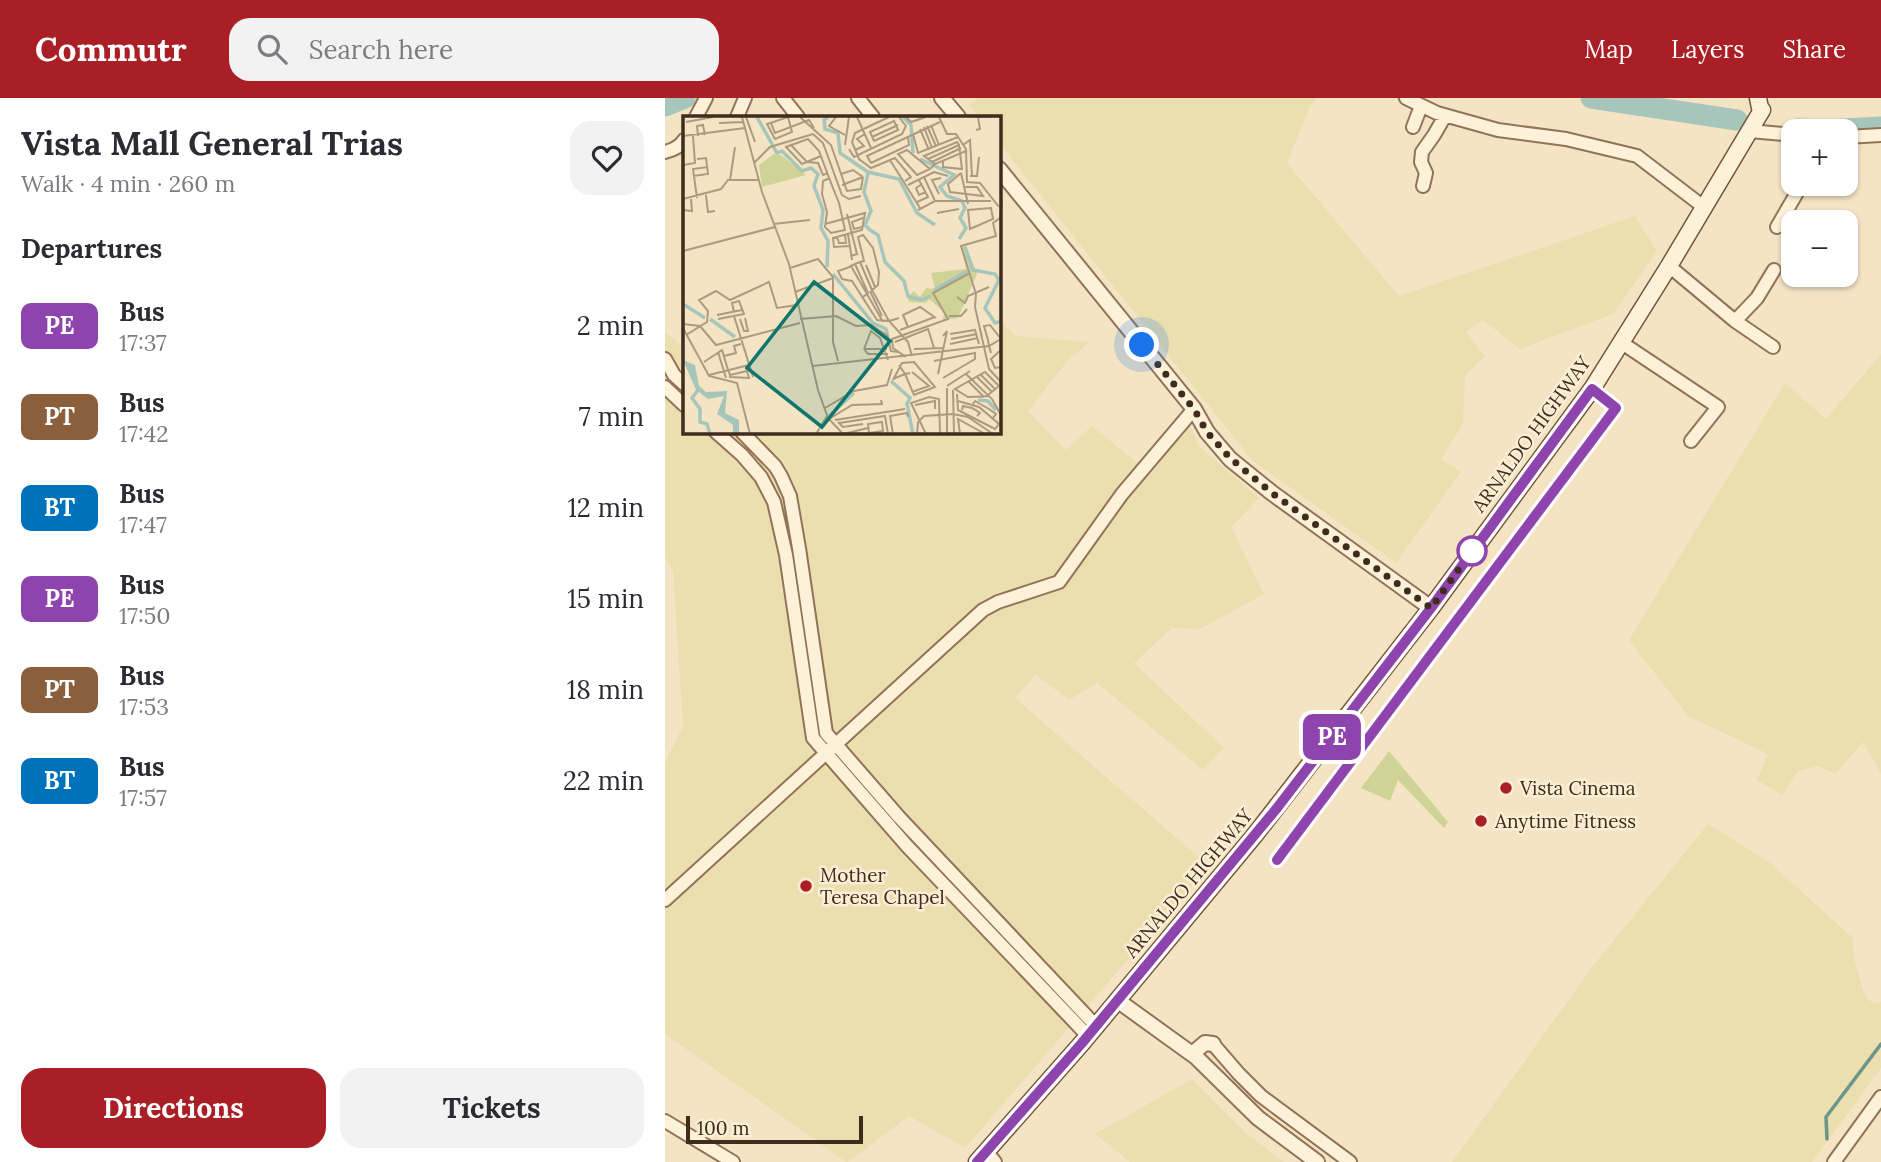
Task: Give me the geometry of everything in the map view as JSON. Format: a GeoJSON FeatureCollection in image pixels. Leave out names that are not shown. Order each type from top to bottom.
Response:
{"type":"FeatureCollection","features":[{"type":"Feature","properties":{"kind":"main road","name":"ARNALDO HIGHWAY"},"geometry":{"type":"LineString","coordinates":[[986,1158],[1269,818],[1431,608],[1585,399],[1705,208],[1750,131],[1763,102]]}},
{"type":"Feature","properties":{"kind":"street"},"geometry":{"type":"LineString","coordinates":[[697,116],[706,98]]}},
{"type":"Feature","properties":{"kind":"street"},"geometry":{"type":"LineString","coordinates":[[737,116],[745,98]]}},
{"type":"Feature","properties":{"kind":"street"},"geometry":{"type":"LineString","coordinates":[[783,98],[797,116]]}},
{"type":"Feature","properties":{"kind":"street"},"geometry":{"type":"LineString","coordinates":[[858,98],[872,116]]}},
{"type":"Feature","properties":{"kind":"street"},"geometry":{"type":"LineString","coordinates":[[942,98],[957,116]]}},
{"type":"Feature","properties":{"kind":"street"},"geometry":{"type":"LineString","coordinates":[[1406,98],[1445,116],[1498,130],[1566,139],[1637,156],[1705,208]]}},
{"type":"Feature","properties":{"kind":"street"},"geometry":{"type":"LineString","coordinates":[[1413,127],[1421,106]]}},
{"type":"Feature","properties":{"kind":"street"},"geometry":{"type":"LineString","coordinates":[[1423,186],[1426,173],[1421,162],[1422,152],[1445,116]]}},
{"type":"Feature","properties":{"kind":"street"},"geometry":{"type":"LineString","coordinates":[[1750,131],[1781,134]]}},
{"type":"Feature","properties":{"kind":"street"},"geometry":{"type":"LineString","coordinates":[[1858,136],[1881,135]]}},
{"type":"Feature","properties":{"kind":"street"},"geometry":{"type":"LineString","coordinates":[[665,152],[674,149],[683,141]]}},
{"type":"Feature","properties":{"kind":"street"},"geometry":{"type":"LineString","coordinates":[[1001,171],[1194,409],[1207,432],[1230,458],[1272,493],[1431,608]]}},
{"type":"Feature","properties":{"kind":"street"},"geometry":{"type":"LineString","coordinates":[[1777,227],[1795,196]]}},
{"type":"Feature","properties":{"kind":"street"},"geometry":{"type":"LineString","coordinates":[[1669,267],[1735,321],[1773,347]]}},
{"type":"Feature","properties":{"kind":"street"},"geometry":{"type":"LineString","coordinates":[[1735,321],[1757,298],[1774,270]]}},
{"type":"Feature","properties":{"kind":"street"},"geometry":{"type":"LineString","coordinates":[[1622,343],[1718,407],[1691,441]]}},
{"type":"Feature","properties":{"kind":"street"},"geometry":{"type":"LineString","coordinates":[[665,359],[683,383]]}},
{"type":"Feature","properties":{"kind":"street"},"geometry":{"type":"LineString","coordinates":[[665,387],[683,404]]}},
{"type":"Feature","properties":{"kind":"street"},"geometry":{"type":"LineString","coordinates":[[665,901],[830,747],[983,610],[998,602],[1059,582],[1122,494],[1194,409]]}},
{"type":"Feature","properties":{"kind":"street"},"geometry":{"type":"LineString","coordinates":[[718,434],[761,477],[774,502],[786,555],[813,738],[830,747],[899,817],[1092,1031]]}},
{"type":"Feature","properties":{"kind":"street"},"geometry":{"type":"LineString","coordinates":[[744,434],[775,466],[790,496],[830,747]]}},
{"type":"Feature","properties":{"kind":"street"},"geometry":{"type":"LineString","coordinates":[[1117,1000],[1192,1054],[1258,1118],[1317,1162]]}},
{"type":"Feature","properties":{"kind":"street"},"geometry":{"type":"LineString","coordinates":[[1192,1054],[1205,1043],[1213,1044],[1261,1096],[1350,1162]]}},
{"type":"Feature","properties":{"kind":"street"},"geometry":{"type":"LineString","coordinates":[[1840,1160],[1881,1097]]}},
{"type":"Feature","properties":{"kind":"street"},"geometry":{"type":"LineString","coordinates":[[665,1121],[733,1162]]}},
{"type":"Feature","properties":{"kind":"shaded area"},"geometry":{"type":"Polygon","coordinates":[[[977,98],[1317,98],[1310,106],[1287,163],[1399,296],[1635,216],[1657,251],[1613,314],[1520,349],[1483,320],[1466,332],[1485,356],[1465,376],[1463,424],[1441,459],[1461,472],[1396,563],[1253,461],[1001,146],[1001,116],[978,116],[969,105],[977,98]]]}},
{"type":"Feature","properties":{"kind":"shaded area"},"geometry":{"type":"Polygon","coordinates":[[[1001,322],[1016,336],[1090,342],[1069,359],[1028,411],[1066,450],[1092,426],[1151,474],[1189,424],[1200,447],[1259,498],[1231,527],[1264,594],[1200,629],[1172,628],[1134,663],[1224,748],[1203,770],[1097,683],[1069,700],[1036,675],[1015,698],[1209,866],[965,1148],[909,1116],[846,1162],[665,1034],[665,763],[683,726],[673,571],[665,557],[665,332],[683,346],[683,434],[1001,434],[1001,322]]]}},
{"type":"Feature","properties":{"kind":"shaded area"},"geometry":{"type":"Polygon","coordinates":[[[1881,354],[1881,774],[1863,742],[1835,774],[1818,766],[1798,771],[1782,795],[1757,780],[1768,754],[1688,716],[1629,640],[1785,383],[1826,419],[1881,354]]]}},
{"type":"Feature","properties":{"kind":"shaded area"},"geometry":{"type":"Polygon","coordinates":[[[1708,824],[1769,862],[1853,938],[1854,959],[1865,996],[1874,1004],[1881,1002],[1881,1068],[1812,1162],[1452,1162],[1593,966],[1708,824]]]}},
{"type":"Feature","properties":{"kind":"shaded area"},"geometry":{"type":"Polygon","coordinates":[[[1192,1079],[1246,1133],[1284,1162],[1130,1162],[1095,1134],[1192,1079]]]}},
{"type":"Feature","properties":{"kind":"green space"},"geometry":{"type":"Polygon","coordinates":[[[1389,751],[1448,822],[1444,828],[1398,780],[1390,801],[1361,788],[1389,751]]]}},
{"type":"Feature","properties":{"kind":"waterway"},"geometry":{"type":"LineString","coordinates":[[665,106],[685,98]]}},
{"type":"Feature","properties":{"kind":"waterway"},"geometry":{"type":"LineString","coordinates":[[1591,98],[1737,120]]}},
{"type":"Feature","properties":{"kind":"waterway"},"geometry":{"type":"LineString","coordinates":[[1858,128],[1881,127]]}},
{"type":"Feature","properties":{"kind":"waterway"},"geometry":{"type":"LineString","coordinates":[[1827,1139],[1826,1117],[1881,1044]]}},
{"type":"Feature","properties":{"kind":"bus line","name":"PE"},"geometry":{"type":"LineString","coordinates":[[977,1162],[1082,1043],[1277,808],[1431,608],[1592,389],[1616,408],[1277,860]]}},
{"type":"Feature","properties":{"kind":"place","name":"Vista Cinema"},"geometry":{"type":"Point","coordinates":[1506,788]}},
{"type":"Feature","properties":{"kind":"place","name":"Anytime Fitness"},"geometry":{"type":"Point","coordinates":[1481,821]}},
{"type":"Feature","properties":{"kind":"place","name":"Mother Teresa Chapel"},"geometry":{"type":"Point","coordinates":[806,886]}},
{"type":"Feature","properties":{"kind":"route"},"geometry":{"type":"LineString","coordinates":[[1142,345],[1194,409],[1207,432],[1230,458],[1272,493],[1431,608],[1472,551]]}}]}
